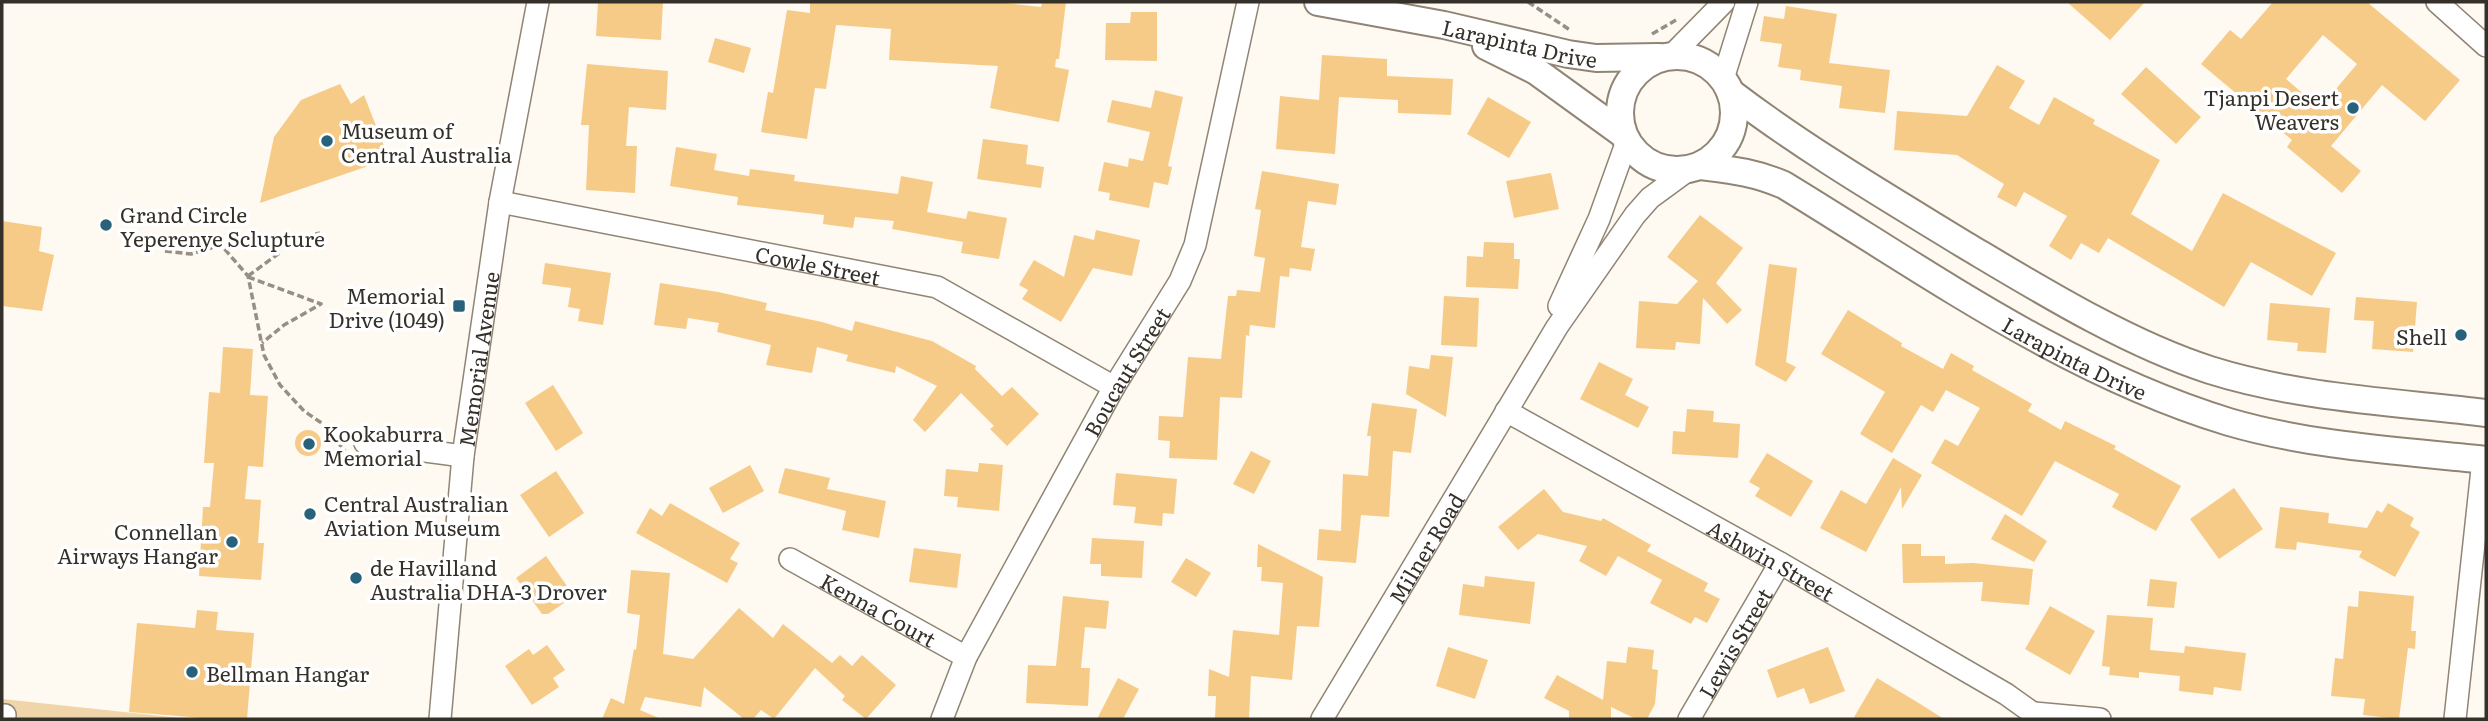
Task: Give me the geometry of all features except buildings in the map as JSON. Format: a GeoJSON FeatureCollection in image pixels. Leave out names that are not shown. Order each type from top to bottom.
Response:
{"type":"FeatureCollection","features":[{"type":"Feature","properties":{"kind":"main road","name":"Larapinta Drive"},"geometry":{"type":"LineString","coordinates":[[1318,2],[1444,25],[1568,54],[1596,58],[1667,57]]}},
{"type":"Feature","properties":{"kind":"main road","name":"Larapinta Drive"},"geometry":{"type":"LineString","coordinates":[[1378,13],[1462,36],[1499,52],[1536,71],[1625,137]]}},
{"type":"Feature","properties":{"kind":"main road"},"geometry":{"type":"LineString","coordinates":[[1683,55],[1700,60],[1713,68],[1727,85],[1734,110],[1732,128],[1724,145],[1712,158],[1695,167],[1668,169],[1651,164],[1636,153],[1625,137],[1619,106],[1624,89],[1634,74],[1667,57],[1683,55]]}},
{"type":"Feature","properties":{"kind":"main road","name":"Larapinta Drive"},"geometry":{"type":"LineString","coordinates":[[1727,85],[1826,161],[2014,274],[2118,331],[2166,353],[2210,370],[2285,388],[2328,396],[2486,413]]}},
{"type":"Feature","properties":{"kind":"main road","name":"Larapinta Drive"},"geometry":{"type":"LineString","coordinates":[[1695,167],[1742,170],[1784,185],[2029,335],[2158,398],[2230,422],[2290,435],[2338,444],[2485,460]]}},
{"type":"Feature","properties":{"kind":"street","name":"Memorial Avenue"},"geometry":{"type":"LineString","coordinates":[[440,719],[463,456],[500,202],[538,2]]}},
{"type":"Feature","properties":{"kind":"street","name":"Boucaut Street"},"geometry":{"type":"LineString","coordinates":[[942,719],[966,657],[1114,387],[1180,281],[1195,245],[1248,2]]}},
{"type":"Feature","properties":{"kind":"street"},"geometry":{"type":"LineString","coordinates":[[1667,57],[1724,2]]}},
{"type":"Feature","properties":{"kind":"street"},"geometry":{"type":"LineString","coordinates":[[1727,85],[1746,2]]}},
{"type":"Feature","properties":{"kind":"street"},"geometry":{"type":"LineString","coordinates":[[2437,2],[2486,46]]}},
{"type":"Feature","properties":{"kind":"street","name":"Milner Road"},"geometry":{"type":"LineString","coordinates":[[1322,719],[1525,377],[1591,238],[1625,137]]}},
{"type":"Feature","properties":{"kind":"street","name":"Milner Road"},"geometry":{"type":"LineString","coordinates":[[1525,377],[1635,215],[1650,198],[1695,167]]}},
{"type":"Feature","properties":{"kind":"street","name":"Cowle Street"},"geometry":{"type":"LineString","coordinates":[[500,202],[937,287],[1114,387]]}},
{"type":"Feature","properties":{"kind":"street","name":"Ashwin Street"},"geometry":{"type":"LineString","coordinates":[[1506,411],[1780,563],[2006,694],[2037,716],[2100,719]]}},
{"type":"Feature","properties":{"kind":"street"},"geometry":{"type":"LineString","coordinates":[[358,450],[463,456]]}},
{"type":"Feature","properties":{"kind":"street"},"geometry":{"type":"LineString","coordinates":[[2455,719],[2485,460]]}},
{"type":"Feature","properties":{"kind":"street","name":"Kenna Court"},"geometry":{"type":"LineString","coordinates":[[790,559],[966,657]]}},
{"type":"Feature","properties":{"kind":"street","name":"Lewis Street"},"geometry":{"type":"LineString","coordinates":[[1689,719],[1780,563]]}},
{"type":"Feature","properties":{"kind":"path"},"geometry":{"type":"LineString","coordinates":[[1528,2],[1569,30],[1582,33]]}},
{"type":"Feature","properties":{"kind":"path"},"geometry":{"type":"LineString","coordinates":[[1643,36],[1654,33],[1683,16],[1704,24]]}},
{"type":"Feature","properties":{"kind":"path"},"geometry":{"type":"LineString","coordinates":[[248,276],[278,254],[281,243],[320,233]]}},
{"type":"Feature","properties":{"kind":"path"},"geometry":{"type":"LineString","coordinates":[[165,251],[191,254],[221,245],[248,276],[321,304],[284,325],[262,343]]}},
{"type":"Feature","properties":{"kind":"path"},"geometry":{"type":"LineString","coordinates":[[248,276],[264,355],[280,385],[304,411],[358,450]]}},
{"type":"Feature","properties":{"kind":"shaded area"},"geometry":{"type":"Polygon","coordinates":[[[2,699],[190,719],[2,719],[2,699]]]}},
{"type":"Feature","properties":{"kind":"place","name":"Tjanpi Desert Weavers"},"geometry":{"type":"Point","coordinates":[2353,108]}},
{"type":"Feature","properties":{"kind":"place","name":"Museum of Central Australia"},"geometry":{"type":"Point","coordinates":[327,141]}},
{"type":"Feature","properties":{"kind":"place","name":"Grand Circle Yeperenye Sclupture"},"geometry":{"type":"Point","coordinates":[106,225]}},
{"type":"Feature","properties":{"kind":"place","name":"Memorial Drive (1049)"},"geometry":{"type":"Point","coordinates":[459,306]}},
{"type":"Feature","properties":{"kind":"place","name":"Shell"},"geometry":{"type":"Point","coordinates":[2461,335]}},
{"type":"Feature","properties":{"kind":"place","name":"Kookaburra Memorial"},"geometry":{"type":"Point","coordinates":[309,444]}},
{"type":"Feature","properties":{"kind":"place","name":"Central Australian Aviation Museum"},"geometry":{"type":"Point","coordinates":[310,514]}},
{"type":"Feature","properties":{"kind":"place","name":"Connellan Airways Hangar"},"geometry":{"type":"Point","coordinates":[232,542]}},
{"type":"Feature","properties":{"kind":"place","name":"de Havilland Australia DHA-3 Drover"},"geometry":{"type":"Point","coordinates":[356,578]}},
{"type":"Feature","properties":{"kind":"place","name":"Bellman Hangar"},"geometry":{"type":"Point","coordinates":[192,672]}}]}
